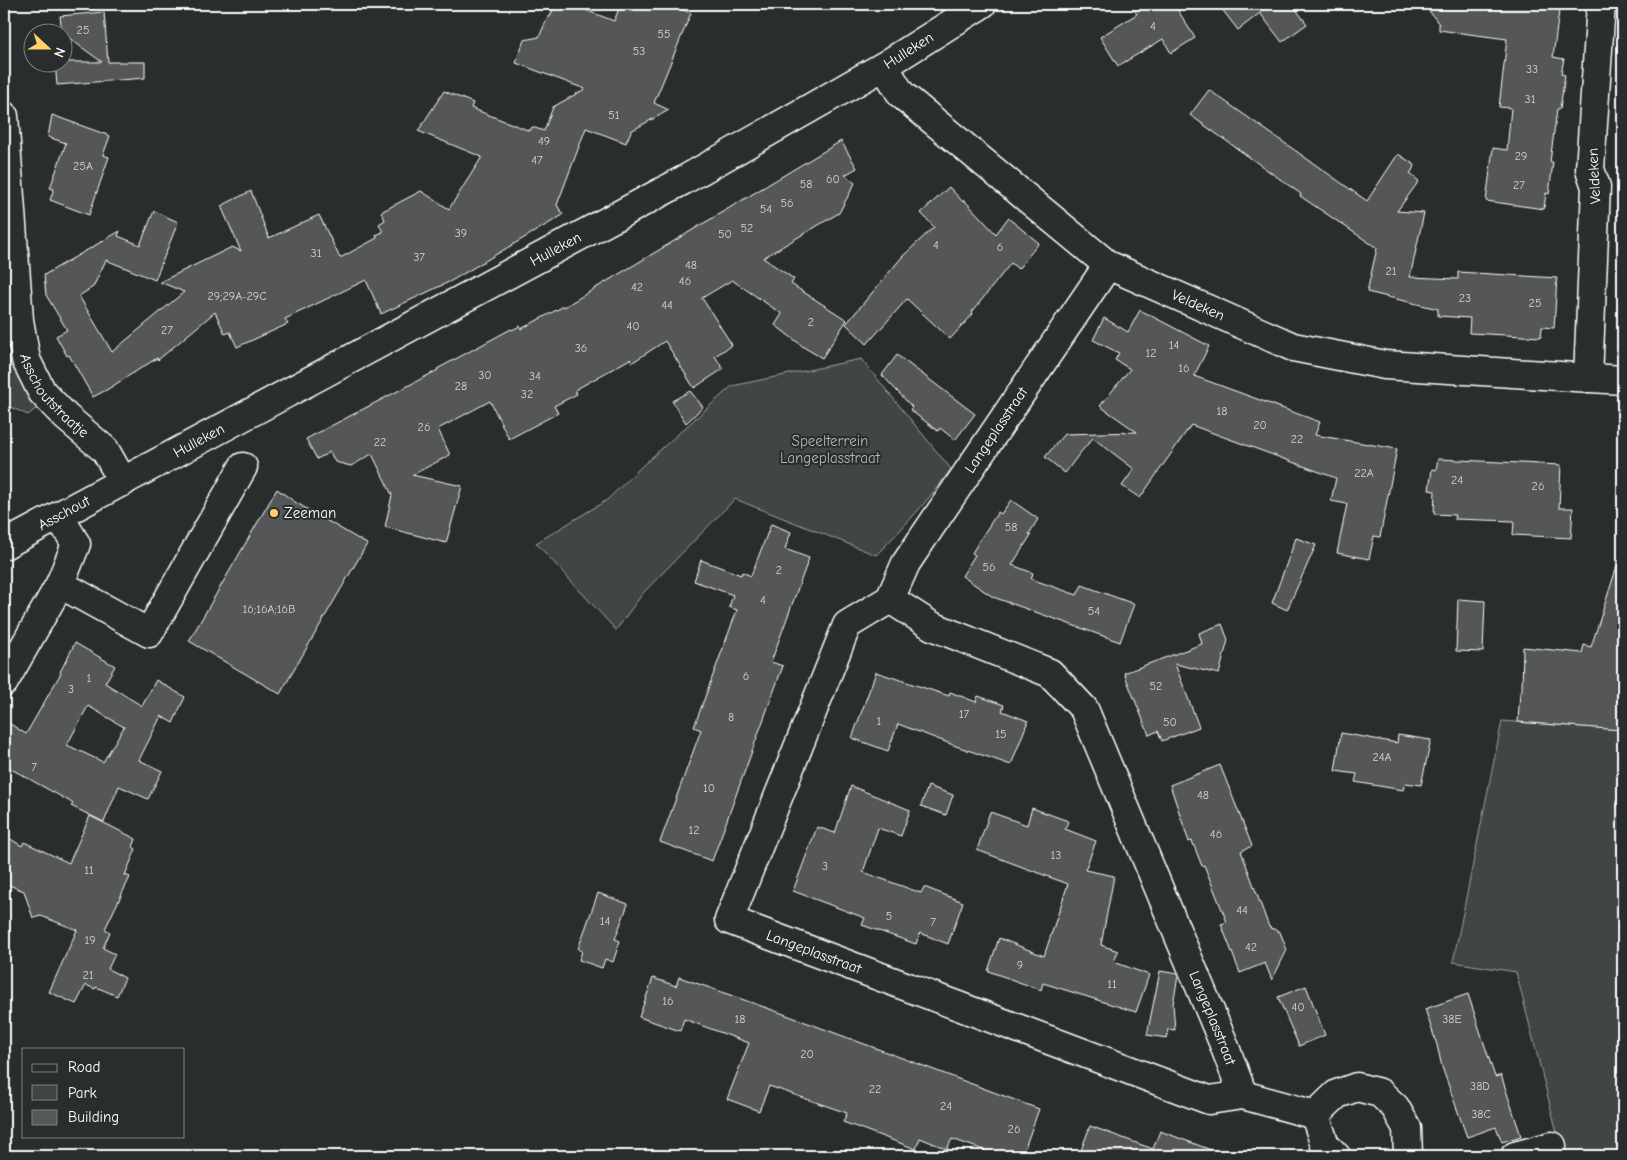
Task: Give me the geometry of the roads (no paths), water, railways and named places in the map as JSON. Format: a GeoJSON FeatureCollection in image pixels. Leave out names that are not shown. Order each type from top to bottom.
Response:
{"type":"FeatureCollection","features":[{"type":"Feature","properties":{"kind":"street","name":"Hulleken"},"geometry":{"type":"LineString","coordinates":[[123,482],[684,180],[884,66],[982,4]]}},
{"type":"Feature","properties":{"kind":"street","name":"Veldeken"},"geometry":{"type":"LineString","coordinates":[[1588,378],[1596,187],[1590,169],[1601,4]]}},
{"type":"Feature","properties":{"kind":"street","name":"Veldeken"},"geometry":{"type":"LineString","coordinates":[[884,66],[901,94],[1108,265],[1293,347],[1385,365],[1623,380]]}},
{"type":"Feature","properties":{"kind":"street","name":"Asschoutstraatje"},"geometry":{"type":"LineString","coordinates":[[4,116],[19,320],[26,360],[42,392],[66,417],[105,450],[123,482]]}},
{"type":"Feature","properties":{"kind":"street","name":"Langeplasstraat"},"geometry":{"type":"LineString","coordinates":[[1108,265],[906,563],[890,599],[847,625],[729,920],[1209,1100],[1243,1095],[1315,1115]]}},
{"type":"Feature","properties":{"kind":"street"},"geometry":{"type":"LineString","coordinates":[[60,584],[149,633],[243,467]]}},
{"type":"Feature","properties":{"kind":"street","name":"Asschout"},"geometry":{"type":"LineString","coordinates":[[4,545],[123,482]]}},
{"type":"Feature","properties":{"kind":"street"},"geometry":{"type":"LineString","coordinates":[[4,682],[60,584],[76,544],[59,516]]}},
{"type":"Feature","properties":{"kind":"street","name":"Langeplasstraat"},"geometry":{"type":"LineString","coordinates":[[890,599],[932,626],[1050,673],[1084,709],[1223,1042],[1243,1095]]}},
{"type":"Feature","properties":{"kind":"street"},"geometry":{"type":"LineString","coordinates":[[1336,1156],[1324,1145],[1315,1115],[1337,1094],[1357,1087],[1380,1093],[1395,1107],[1407,1128],[1409,1156]]}},
{"type":"Feature","properties":{"kind":"street"},"geometry":{"type":"LineString","coordinates":[[1515,1156],[1552,1146]]}},
{"type":"Feature","properties":{"kind":"place","name":"Zeeman"},"geometry":{"type":"Point","coordinates":[274,513]}},
{"type":"Feature","properties":{"kind":"park label","name":"Speelterrein Langeplasstraat"},"geometry":{"type":"Point","coordinates":[830,450]}}]}
